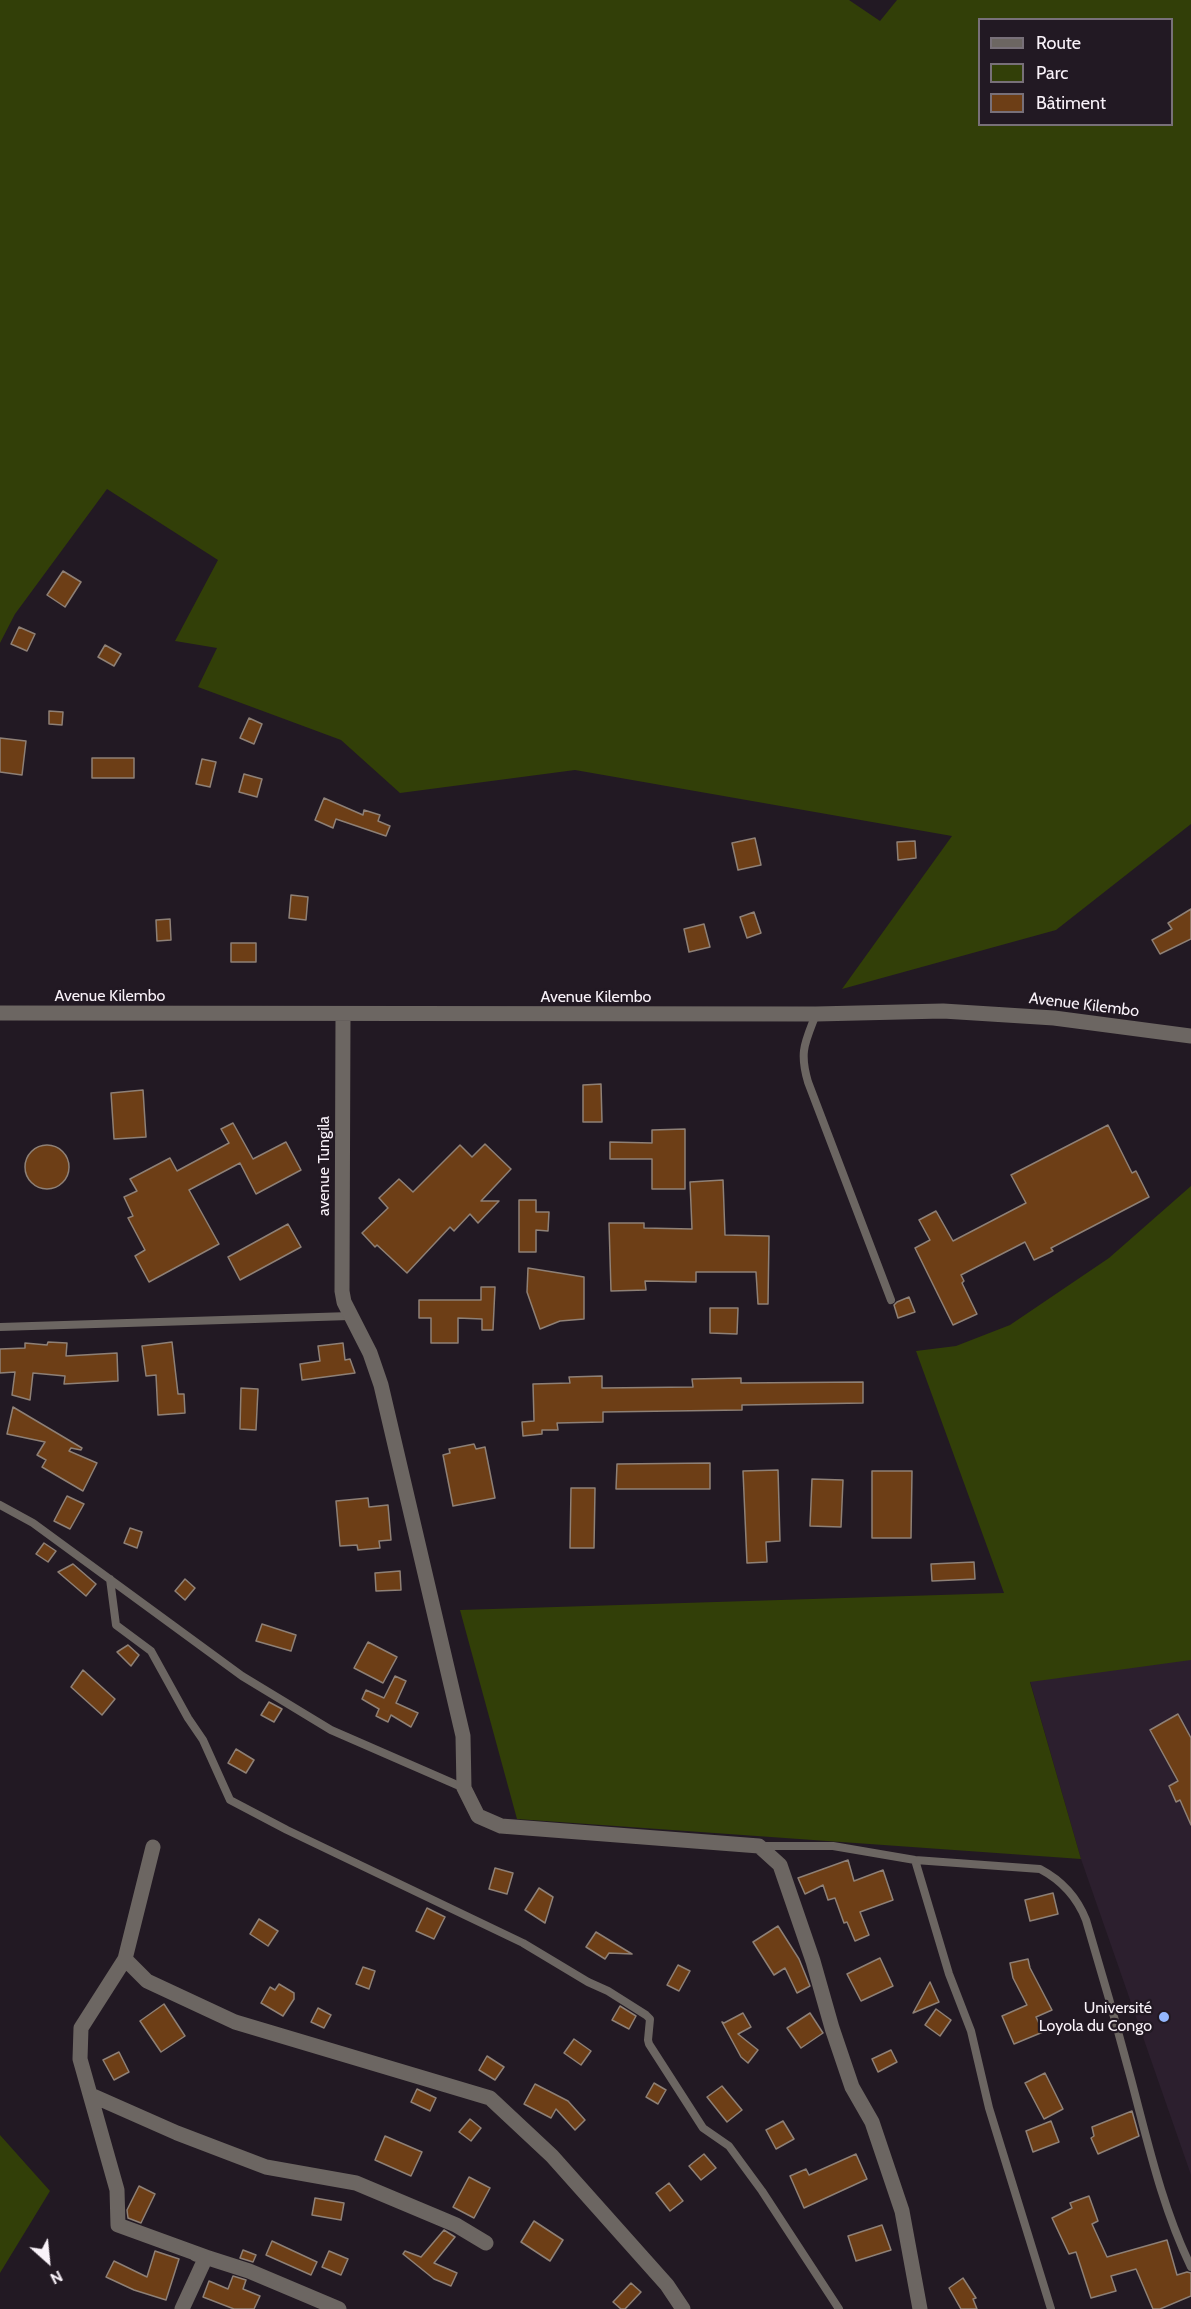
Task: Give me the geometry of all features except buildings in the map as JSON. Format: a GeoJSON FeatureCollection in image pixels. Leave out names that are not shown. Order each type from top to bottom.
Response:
{"type":"FeatureCollection","features":[{"type":"Feature","properties":{"kind":"street","name":"Avenue Kilembo"},"geometry":{"type":"LineString","coordinates":[[0,1013],[343,1015],[816,1014],[954,1011],[1054,1018],[1191,1036]]}},
{"type":"Feature","properties":{"kind":"street","name":"avenue Tungila"},"geometry":{"type":"LineString","coordinates":[[343,1015],[342,1291],[350,1316],[370,1353],[381,1384],[463,1736],[464,1788]]}},
{"type":"Feature","properties":{"kind":"street"},"geometry":{"type":"LineString","coordinates":[[464,1788],[478,1816],[501,1826],[759,1846],[780,1866],[813,1961],[852,2088],[872,2122],[902,2211],[920,2309]]}},
{"type":"Feature","properties":{"kind":"street"},"geometry":{"type":"LineString","coordinates":[[153,1847],[125,1959],[81,2028],[80,2058],[117,2190],[118,2225],[249,2271],[339,2309]]}},
{"type":"Feature","properties":{"kind":"street"},"geometry":{"type":"LineString","coordinates":[[125,1959],[147,1981],[235,2022],[490,2098],[552,2156],[667,2285],[683,2309]]}},
{"type":"Feature","properties":{"kind":"street"},"geometry":{"type":"LineString","coordinates":[[91,2095],[177,2133],[266,2167],[356,2183],[456,2225],[486,2243]]}},
{"type":"Feature","properties":{"kind":"street"},"geometry":{"type":"LineString","coordinates":[[182,2309],[206,2257]]}},
{"type":"Feature","properties":{"kind":"lane"},"geometry":{"type":"LineString","coordinates":[[816,1014],[804,1044],[802,1061],[891,1300]]}},
{"type":"Feature","properties":{"kind":"lane"},"geometry":{"type":"LineString","coordinates":[[0,1327],[350,1316]]}},
{"type":"Feature","properties":{"kind":"lane"},"geometry":{"type":"LineString","coordinates":[[0,1504],[33,1523],[242,1676],[325,1727],[464,1788]]}},
{"type":"Feature","properties":{"kind":"lane"},"geometry":{"type":"LineString","coordinates":[[110,1580],[116,1625],[151,1651],[188,1718],[203,1740],[230,1800],[286,1830],[523,1943],[588,1982],[609,1990],[646,2015],[650,2019],[649,2044],[704,2128],[729,2146],[839,2309]]}},
{"type":"Feature","properties":{"kind":"lane"},"geometry":{"type":"LineString","coordinates":[[759,1846],[833,1846],[915,1860],[1040,1869],[1054,1876],[1081,1906],[1120,2034],[1162,2197],[1174,2232],[1191,2266]]}},
{"type":"Feature","properties":{"kind":"lane"},"geometry":{"type":"LineString","coordinates":[[915,1860],[950,1974],[971,2031],[989,2108],[1051,2309]]}},
{"type":"Feature","properties":{"kind":"shaded area","name":"Université Loyola du Congo"},"geometry":{"type":"Polygon","coordinates":[[[1191,1652],[1191,2175],[1081,1859],[1030,1681],[1191,1652]]]}},
{"type":"Feature","properties":{"kind":"green space"},"geometry":{"type":"Polygon","coordinates":[[[0,0],[849,0],[880,21],[897,0],[1191,0],[1191,824],[1056,930],[842,989],[952,836],[575,770],[400,793],[341,740],[198,687],[217,648],[175,641],[218,560],[107,489],[15,614],[0,643],[0,0]]]}},
{"type":"Feature","properties":{"kind":"green space"},"geometry":{"type":"Polygon","coordinates":[[[1191,1186],[1191,1660],[1030,1682],[1081,1859],[517,1819],[460,1610],[1004,1593],[916,1351],[956,1346],[1010,1325],[1109,1258],[1191,1186]]]}},
{"type":"Feature","properties":{"kind":"green space"},"geometry":{"type":"Polygon","coordinates":[[[0,2135],[50,2191],[0,2273],[0,2135]]]}},
{"type":"Feature","properties":{"kind":"place","name":"Université Loyola du Congo"},"geometry":{"type":"Point","coordinates":[1164,2017]}}]}
